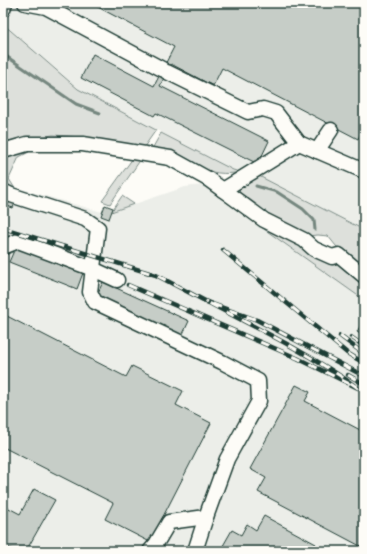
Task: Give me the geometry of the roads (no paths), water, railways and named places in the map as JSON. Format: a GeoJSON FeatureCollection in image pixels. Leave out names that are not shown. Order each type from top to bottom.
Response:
{"type":"FeatureCollection","features":[{"type":"Feature","properties":{"kind":"street"},"geometry":{"type":"LineString","coordinates":[[3,9],[5,3]]}},
{"type":"Feature","properties":{"kind":"street"},"geometry":{"type":"LineString","coordinates":[[25,3],[46,7],[164,71],[248,112],[263,109],[276,113],[299,143],[364,171]]}},
{"type":"Feature","properties":{"kind":"street"},"geometry":{"type":"LineString","coordinates":[[317,151],[331,130]]}},
{"type":"Feature","properties":{"kind":"street"},"geometry":{"type":"LineString","coordinates":[[223,190],[299,143]]}},
{"type":"Feature","properties":{"kind":"street"},"geometry":{"type":"LineString","coordinates":[[3,151],[27,144],[83,144],[170,158],[208,179],[264,220],[304,240],[314,249],[332,257],[339,255],[364,276]]}},
{"type":"Feature","properties":{"kind":"street"},"geometry":{"type":"LineString","coordinates":[[3,191],[11,195],[85,219],[98,228],[90,292],[95,302],[222,362],[258,381],[259,402],[227,459],[195,551]]}},
{"type":"Feature","properties":{"kind":"street"},"geometry":{"type":"LineString","coordinates":[[3,247],[18,241],[93,269],[116,280]]}},
{"type":"Feature","properties":{"kind":"street"},"geometry":{"type":"LineString","coordinates":[[150,551],[169,522],[206,517]]}},
{"type":"Feature","properties":{"kind":"waterway"},"geometry":{"type":"LineString","coordinates":[[3,54],[76,104],[100,113]]}},
{"type":"Feature","properties":{"kind":"waterway"},"geometry":{"type":"LineString","coordinates":[[256,186],[277,192],[303,209],[314,220],[315,230]]}},
{"type":"Feature","properties":{"kind":"railway"},"geometry":{"type":"LineString","coordinates":[[3,228],[156,275],[207,302]]}},
{"type":"Feature","properties":{"kind":"railway"},"geometry":{"type":"LineString","coordinates":[[223,250],[347,353],[364,363]]}},
{"type":"Feature","properties":{"kind":"railway"},"geometry":{"type":"LineString","coordinates":[[128,285],[297,358],[358,388],[303,353],[207,302],[257,320],[364,376]]}},
{"type":"Feature","properties":{"kind":"railway"},"geometry":{"type":"LineString","coordinates":[[340,336],[364,354]]}},
{"type":"Feature","properties":{"kind":"railway"},"geometry":{"type":"LineString","coordinates":[[351,337],[364,346]]}},
{"type":"Feature","properties":{"kind":"railway"},"geometry":{"type":"LineString","coordinates":[[348,375],[364,384]]}}]}
